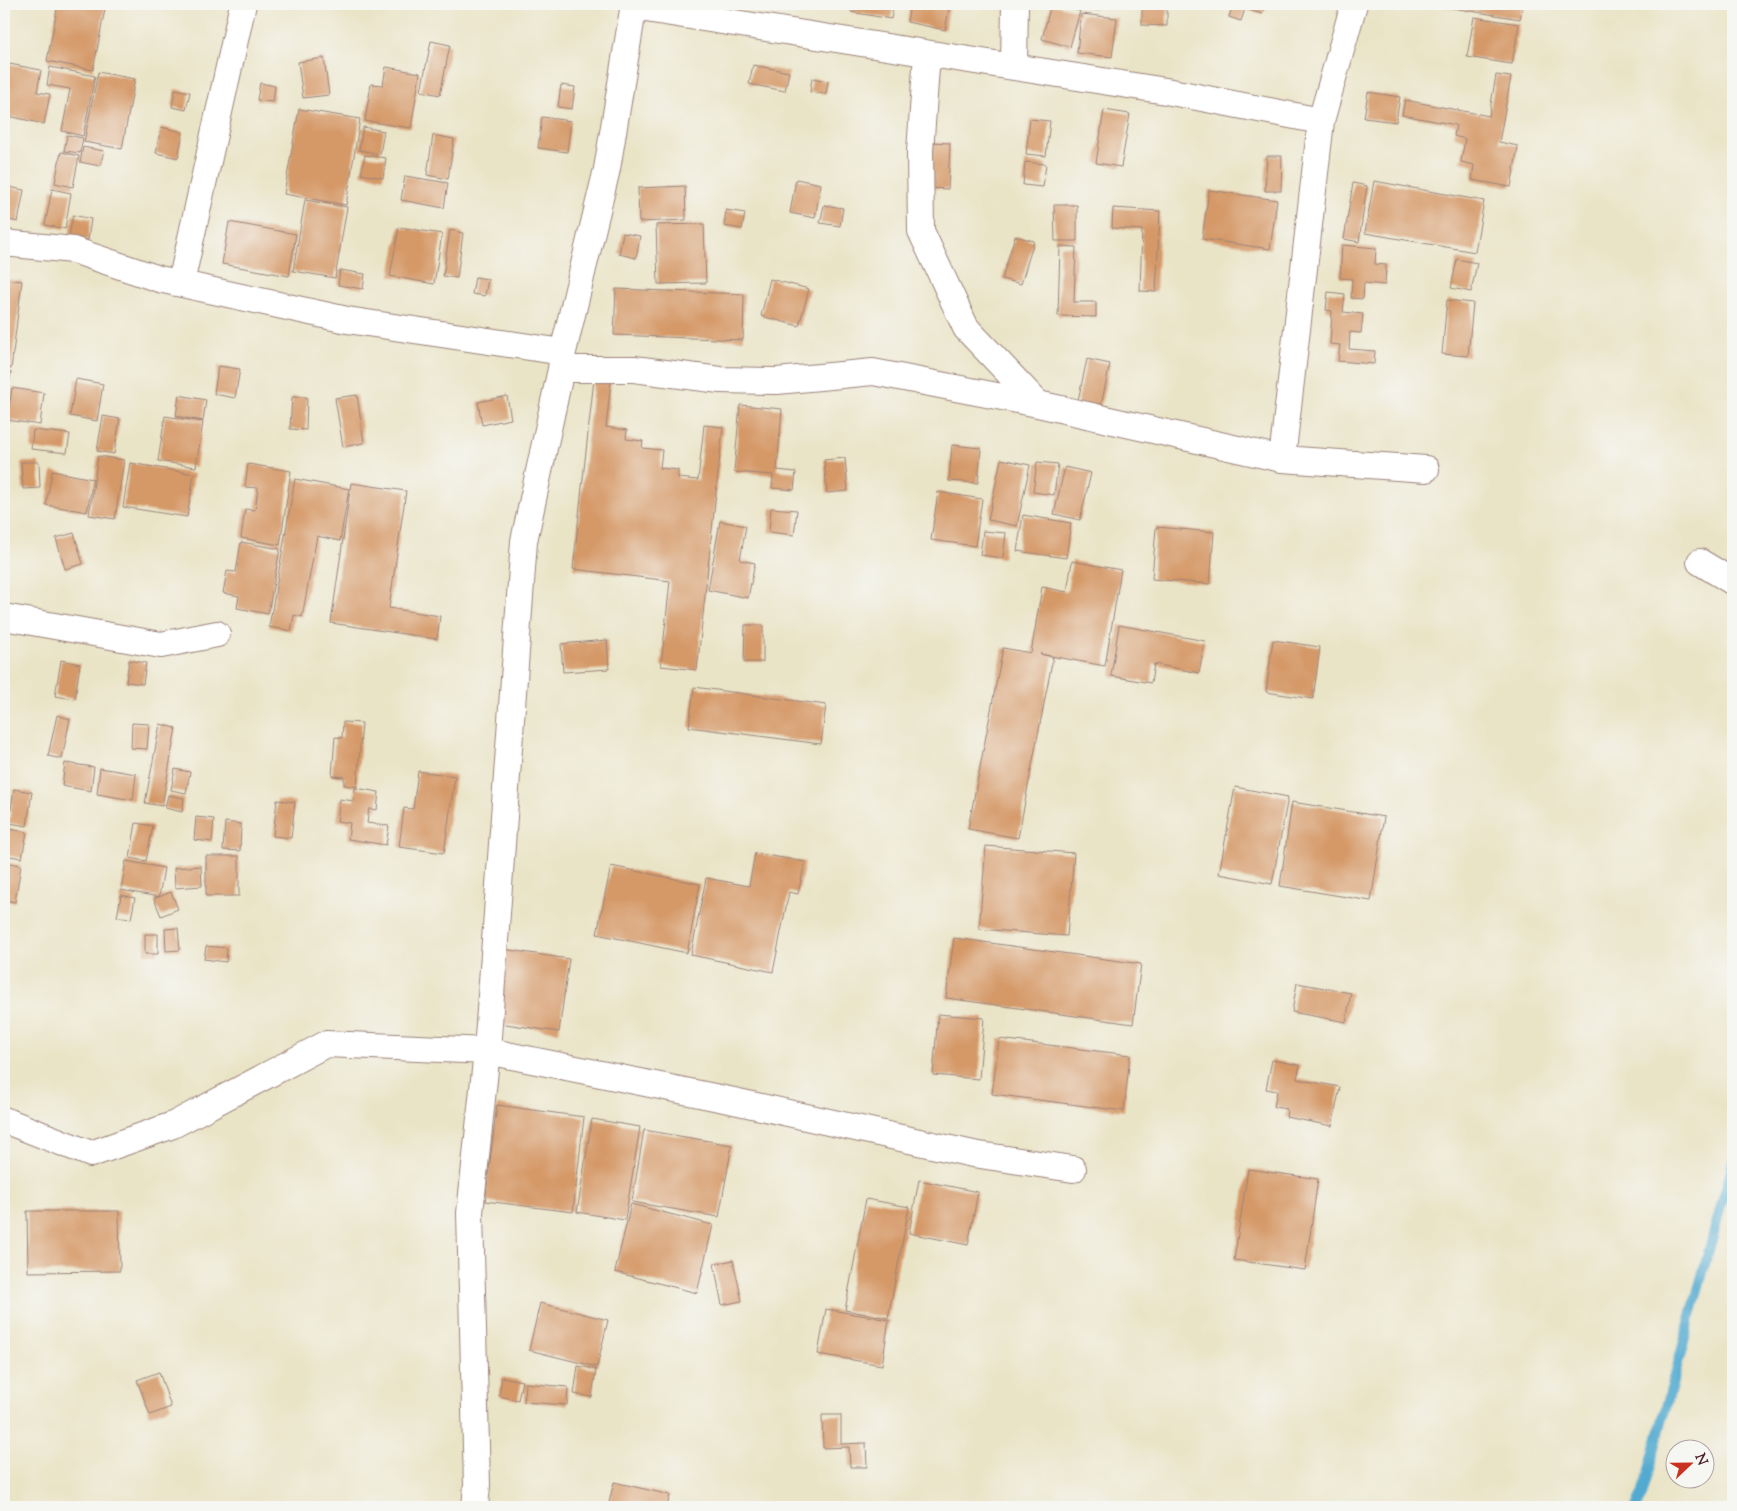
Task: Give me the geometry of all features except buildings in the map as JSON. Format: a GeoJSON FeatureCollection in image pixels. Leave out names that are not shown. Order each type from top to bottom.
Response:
{"type":"FeatureCollection","features":[{"type":"Feature","properties":{"kind":"street"},"geometry":{"type":"LineString","coordinates":[[181,284],[244,4]]}},
{"type":"Feature","properties":{"kind":"street"},"geometry":{"type":"LineString","coordinates":[[1014,68],[1015,4]]}},
{"type":"Feature","properties":{"kind":"street"},"geometry":{"type":"LineString","coordinates":[[1282,459],[1321,121],[1354,4]]}},
{"type":"Feature","properties":{"kind":"street"},"geometry":{"type":"LineString","coordinates":[[475,1507],[477,1485],[470,1213],[486,1051],[524,541],[562,361],[607,169],[633,6],[1166,91],[1321,121]]}},
{"type":"Feature","properties":{"kind":"street"},"geometry":{"type":"LineString","coordinates":[[926,54],[920,151],[921,231],[966,328],[1038,404]]}},
{"type":"Feature","properties":{"kind":"street"},"geometry":{"type":"LineString","coordinates":[[4,243],[73,250],[159,279],[181,284],[347,320],[562,361],[720,380],[777,381],[873,372],[1038,404],[1282,459],[1426,469]]}},
{"type":"Feature","properties":{"kind":"street"},"geometry":{"type":"LineString","coordinates":[[1700,562],[1733,582]]}},
{"type":"Feature","properties":{"kind":"street"},"geometry":{"type":"LineString","coordinates":[[4,617],[161,645],[218,634]]}},
{"type":"Feature","properties":{"kind":"street"},"geometry":{"type":"LineString","coordinates":[[4,1120],[91,1154],[173,1125],[326,1044],[486,1051],[734,1101],[973,1154],[1073,1169]]}},
{"type":"Feature","properties":{"kind":"waterway"},"geometry":{"type":"LineString","coordinates":[[1636,1507],[1642,1495],[1733,1162]]}}]}
